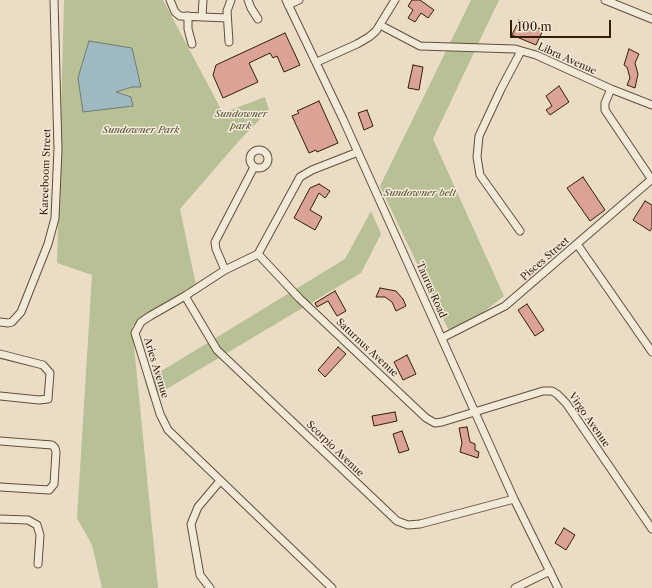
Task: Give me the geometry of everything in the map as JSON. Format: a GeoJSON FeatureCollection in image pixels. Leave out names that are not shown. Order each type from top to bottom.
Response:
{"type":"FeatureCollection","features":[{"type":"Feature","properties":{"kind":"street","name":"Kareeboom Street"},"geometry":{"type":"LineString","coordinates":[[0,322],[12,322],[21,312],[48,244],[55,218],[58,149],[54,0]]}},
{"type":"Feature","properties":{"kind":"street"},"geometry":{"type":"LineString","coordinates":[[170,0],[178,15],[227,18]]}},
{"type":"Feature","properties":{"kind":"street"},"geometry":{"type":"LineString","coordinates":[[202,17],[203,0]]}},
{"type":"Feature","properties":{"kind":"street"},"geometry":{"type":"LineString","coordinates":[[229,42],[227,11],[231,0]]}},
{"type":"Feature","properties":{"kind":"street"},"geometry":{"type":"LineString","coordinates":[[248,0],[250,8],[258,19]]}},
{"type":"Feature","properties":{"kind":"street"},"geometry":{"type":"LineString","coordinates":[[287,2],[299,0]]}},
{"type":"Feature","properties":{"kind":"street"},"geometry":{"type":"LineString","coordinates":[[317,62],[357,44],[376,31],[395,0]]}},
{"type":"Feature","properties":{"kind":"street"},"geometry":{"type":"LineString","coordinates":[[605,0],[652,19]]}},
{"type":"Feature","properties":{"kind":"street","name":"Taurus Road"},"geometry":{"type":"LineString","coordinates":[[287,2],[317,62],[514,499],[558,588]]}},
{"type":"Feature","properties":{"kind":"street"},"geometry":{"type":"LineString","coordinates":[[188,16],[188,35],[192,44]]}},
{"type":"Feature","properties":{"kind":"street","name":"Libra Avenue"},"geometry":{"type":"LineString","coordinates":[[380,25],[420,46],[521,51],[536,55],[652,106]]}},
{"type":"Feature","properties":{"kind":"street"},"geometry":{"type":"LineString","coordinates":[[520,231],[480,175],[478,157],[479,136],[500,90],[521,51]]}},
{"type":"Feature","properties":{"kind":"street"},"geometry":{"type":"LineString","coordinates":[[611,89],[605,103],[605,110],[652,179]]}},
{"type":"Feature","properties":{"kind":"street"},"geometry":{"type":"LineString","coordinates":[[258,254],[300,177],[312,170],[358,152]]}},
{"type":"Feature","properties":{"kind":"street"},"geometry":{"type":"LineString","coordinates":[[224,270],[216,250],[215,242],[254,167]]}},
{"type":"Feature","properties":{"kind":"street","name":"Pisces Street"},"geometry":{"type":"LineString","coordinates":[[442,338],[505,306],[652,179]]}},
{"type":"Feature","properties":{"kind":"street"},"geometry":{"type":"LineString","coordinates":[[577,244],[652,352]]}},
{"type":"Feature","properties":{"kind":"street","name":"Aries Avenue"},"geometry":{"type":"LineString","coordinates":[[258,254],[224,270],[185,296],[141,322],[135,333],[163,422],[168,430],[332,588]]}},
{"type":"Feature","properties":{"kind":"street","name":"Saturnus Avenue"},"geometry":{"type":"LineString","coordinates":[[258,254],[300,298],[429,420],[438,423],[475,411]]}},
{"type":"Feature","properties":{"kind":"street","name":"Scorpio Avenue"},"geometry":{"type":"LineString","coordinates":[[185,296],[217,350],[397,521],[408,525],[420,524],[514,499]]}},
{"type":"Feature","properties":{"kind":"street"},"geometry":{"type":"LineString","coordinates":[[0,354],[43,365],[50,373],[48,399],[39,400],[0,396]]}},
{"type":"Feature","properties":{"kind":"street","name":"Virgo Avenue"},"geometry":{"type":"LineString","coordinates":[[475,411],[542,391],[552,391],[557,394],[566,403],[652,529]]}},
{"type":"Feature","properties":{"kind":"street"},"geometry":{"type":"LineString","coordinates":[[0,440],[52,445],[56,452],[54,484],[50,490],[0,487]]}},
{"type":"Feature","properties":{"kind":"street"},"geometry":{"type":"LineString","coordinates":[[210,588],[200,574],[192,524],[198,507],[220,481]]}},
{"type":"Feature","properties":{"kind":"street"},"geometry":{"type":"LineString","coordinates":[[0,519],[28,520],[37,525],[40,535],[38,564]]}},
{"type":"Feature","properties":{"kind":"street"},"geometry":{"type":"LineString","coordinates":[[515,588],[550,571]]}},
{"type":"Feature","properties":{"kind":"green space","name":"Sundowner Park"},"geometry":{"type":"Polygon","coordinates":[[[64,0],[163,0],[223,113],[265,97],[269,110],[238,142],[180,209],[196,285],[132,326],[158,588],[102,588],[92,545],[77,518],[92,275],[57,263],[64,0]]]}},
{"type":"Feature","properties":{"kind":"green space","name":"Sundowner belt"},"geometry":{"type":"Polygon","coordinates":[[[471,0],[499,0],[433,139],[504,296],[452,337],[380,186],[471,0]]]}},
{"type":"Feature","properties":{"kind":"green space"},"geometry":{"type":"Polygon","coordinates":[[[371,211],[381,234],[361,273],[150,399],[145,381],[345,259],[371,211]]]}},
{"type":"Feature","properties":{"kind":"water"},"geometry":{"type":"Polygon","coordinates":[[[89,41],[132,48],[141,87],[132,87],[116,92],[131,97],[133,106],[83,112],[78,78],[89,41]]]}},
{"type":"Feature","properties":{"kind":"building"},"geometry":{"type":"Polygon","coordinates":[[[412,0],[420,0],[434,10],[428,18],[421,13],[415,22],[408,18],[413,10],[408,6],[412,0]]]}},
{"type":"Feature","properties":{"kind":"building"},"geometry":{"type":"Polygon","coordinates":[[[519,20],[543,30],[536,45],[512,35],[519,20]]]}},
{"type":"Feature","properties":{"kind":"building"},"geometry":{"type":"Polygon","coordinates":[[[285,33],[300,65],[284,72],[277,56],[273,58],[270,53],[249,63],[258,82],[223,98],[213,75],[216,65],[285,33]]]}},
{"type":"Feature","properties":{"kind":"building"},"geometry":{"type":"Polygon","coordinates":[[[629,49],[639,54],[635,63],[638,74],[635,88],[627,85],[630,78],[627,67],[624,65],[629,49]]]}},
{"type":"Feature","properties":{"kind":"building"},"geometry":{"type":"Polygon","coordinates":[[[413,65],[423,67],[419,90],[408,88],[413,65]]]}},
{"type":"Feature","properties":{"kind":"building"},"geometry":{"type":"Polygon","coordinates":[[[559,86],[569,102],[550,115],[546,110],[552,106],[546,96],[559,86]]]}},
{"type":"Feature","properties":{"kind":"building"},"geometry":{"type":"Polygon","coordinates":[[[319,101],[338,143],[317,152],[316,150],[309,153],[292,116],[299,113],[297,111],[319,101]]]}},
{"type":"Feature","properties":{"kind":"building"},"geometry":{"type":"Polygon","coordinates":[[[367,110],[373,126],[364,130],[358,113],[367,110]]]}},
{"type":"Feature","properties":{"kind":"building"},"geometry":{"type":"Polygon","coordinates":[[[583,177],[605,210],[590,221],[567,188],[583,177]]]}},
{"type":"Feature","properties":{"kind":"building"},"geometry":{"type":"Polygon","coordinates":[[[319,184],[330,191],[325,198],[319,193],[310,210],[322,217],[315,230],[294,218],[310,188],[319,184]]]}},
{"type":"Feature","properties":{"kind":"building"},"geometry":{"type":"Polygon","coordinates":[[[645,201],[652,205],[652,228],[650,231],[633,220],[645,201]]]}},
{"type":"Feature","properties":{"kind":"building"},"geometry":{"type":"Polygon","coordinates":[[[380,288],[396,291],[403,299],[406,306],[396,311],[392,302],[385,297],[376,297],[380,288]]]}},
{"type":"Feature","properties":{"kind":"building"},"geometry":{"type":"Polygon","coordinates":[[[335,291],[346,311],[337,316],[328,301],[317,307],[315,303],[335,291]]]}},
{"type":"Feature","properties":{"kind":"building"},"geometry":{"type":"Polygon","coordinates":[[[527,304],[544,330],[535,336],[518,310],[527,304]]]}},
{"type":"Feature","properties":{"kind":"building"},"geometry":{"type":"Polygon","coordinates":[[[338,347],[346,354],[325,377],[318,370],[338,347]]]}},
{"type":"Feature","properties":{"kind":"building"},"geometry":{"type":"Polygon","coordinates":[[[407,355],[416,374],[403,380],[394,362],[407,355]]]}},
{"type":"Feature","properties":{"kind":"building"},"geometry":{"type":"Polygon","coordinates":[[[395,412],[397,421],[374,426],[372,416],[395,412]]]}},
{"type":"Feature","properties":{"kind":"building"},"geometry":{"type":"Polygon","coordinates":[[[467,427],[470,442],[475,444],[475,450],[479,452],[478,458],[460,452],[462,443],[459,428],[467,427]]]}},
{"type":"Feature","properties":{"kind":"building"},"geometry":{"type":"Polygon","coordinates":[[[402,431],[409,450],[399,453],[393,434],[402,431]]]}},
{"type":"Feature","properties":{"kind":"building"},"geometry":{"type":"Polygon","coordinates":[[[564,528],[575,535],[566,550],[555,543],[564,528]]]}},
{"type":"Feature","properties":{"kind":"park label","name":"Sundowner park"},"geometry":{"type":"Point","coordinates":[241,120]}}]}
